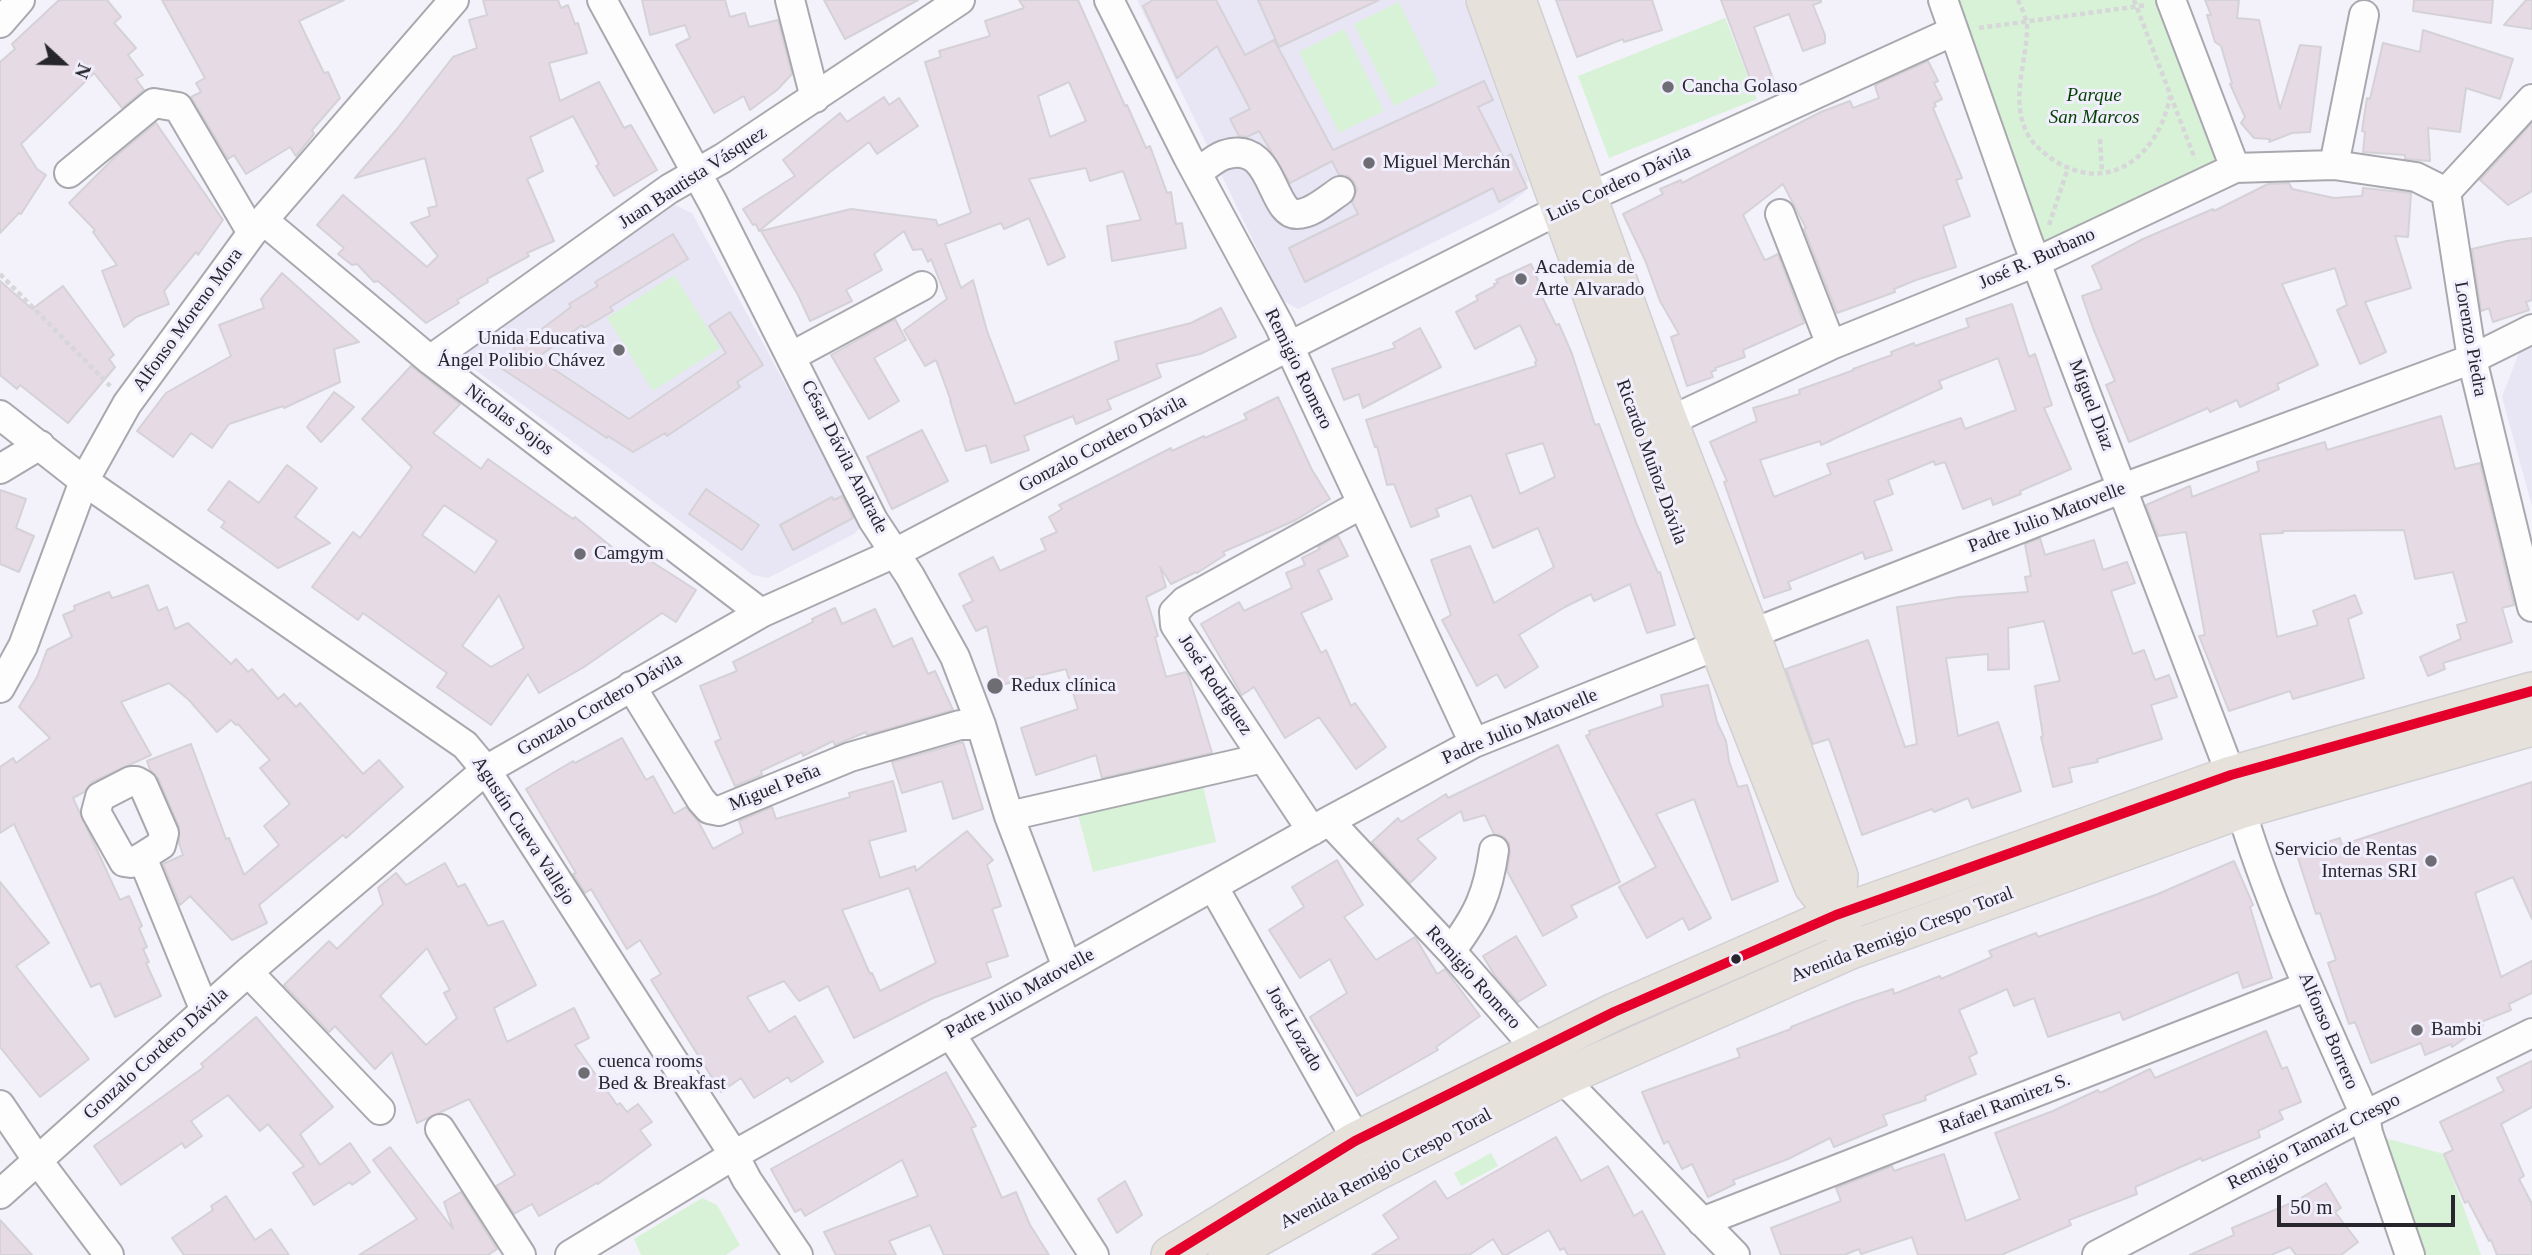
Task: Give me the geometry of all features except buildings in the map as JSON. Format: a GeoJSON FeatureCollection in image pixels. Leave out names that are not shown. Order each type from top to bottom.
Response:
{"type":"FeatureCollection","features":[{"type":"Feature","properties":{"kind":"main road","name":"Ricardo Muñoz Dávila"},"geometry":{"type":"LineString","coordinates":[[1485,0],[1575,205]]}},
{"type":"Feature","properties":{"kind":"main road","name":"Ricardo Muñoz Dávila"},"geometry":{"type":"LineString","coordinates":[[1517,0],[1575,205],[1734,640],[1839,876],[1836,915],[1851,950]]}},
{"type":"Feature","properties":{"kind":"main road","name":"Avenida Remigio Crespo Toral"},"geometry":{"type":"LineString","coordinates":[[1170,1255],[1356,1141],[1537,1049],[1836,915],[2231,775],[2532,691]]}},
{"type":"Feature","properties":{"kind":"main road","name":"Avenida Remigio Crespo Toral"},"geometry":{"type":"LineString","coordinates":[[1240,1252],[1376,1172],[1562,1078],[1851,950],[2240,810],[2532,727]]}},
{"type":"Feature","properties":{"kind":"street"},"geometry":{"type":"LineString","coordinates":[[0,23],[20,0]]}},
{"type":"Feature","properties":{"kind":"street","name":"Alfonso Moreno Mora"},"geometry":{"type":"LineString","coordinates":[[0,688],[23,646],[84,481],[127,404],[258,226],[454,0]]}},
{"type":"Feature","properties":{"kind":"street","name":"César Dávila Andrade"},"geometry":{"type":"LineString","coordinates":[[602,0],[792,356],[873,520],[895,552],[955,657],[981,725],[1009,816],[1067,967]]}},
{"type":"Feature","properties":{"kind":"street"},"geometry":{"type":"LineString","coordinates":[[790,0],[815,99]]}},
{"type":"Feature","properties":{"kind":"street","name":"Juan Bautista Vásquez"},"geometry":{"type":"LineString","coordinates":[[429,360],[669,190],[815,99],[960,0]]}},
{"type":"Feature","properties":{"kind":"street","name":"Remigio Romero"},"geometry":{"type":"LineString","coordinates":[[1109,0],[1289,347],[1474,743]]}},
{"type":"Feature","properties":{"kind":"street","name":"Miguel Diaz"},"geometry":{"type":"LineString","coordinates":[[1943,0],[2036,262],[2231,775],[2240,810]]}},
{"type":"Feature","properties":{"kind":"street"},"geometry":{"type":"LineString","coordinates":[[2172,1],[2235,168]]}},
{"type":"Feature","properties":{"kind":"street"},"geometry":{"type":"LineString","coordinates":[[2334,165],[2364,15]]}},
{"type":"Feature","properties":{"kind":"street","name":"Luis Cordero Dávila"},"geometry":{"type":"LineString","coordinates":[[1289,347],[1575,205],[1954,31]]}},
{"type":"Feature","properties":{"kind":"street"},"geometry":{"type":"LineString","coordinates":[[2446,192],[2532,99]]}},
{"type":"Feature","properties":{"kind":"street","name":"Nicolas Sojos"},"geometry":{"type":"LineString","coordinates":[[69,173],[153,103],[178,107],[258,226],[761,613]]}},
{"type":"Feature","properties":{"kind":"street"},"geometry":{"type":"LineString","coordinates":[[1197,173],[1222,155],[1245,154],[1257,159],[1272,180],[1283,205],[1289,212],[1297,214],[1313,209],[1340,191]]}},
{"type":"Feature","properties":{"kind":"street","name":"José R. Burbano"},"geometry":{"type":"LineString","coordinates":[[1655,428],[1831,345],[2036,262],[2235,168],[2334,165],[2416,177],[2446,192]]}},
{"type":"Feature","properties":{"kind":"street","name":"Lorenzo Piedra"},"geometry":{"type":"LineString","coordinates":[[2446,192],[2472,359],[2532,607]]}},
{"type":"Feature","properties":{"kind":"street"},"geometry":{"type":"LineString","coordinates":[[1780,214],[1831,345]]}},
{"type":"Feature","properties":{"kind":"street"},"geometry":{"type":"LineString","coordinates":[[792,356],[922,286]]}},
{"type":"Feature","properties":{"kind":"street","name":"Padre Julio Matovelle"},"geometry":{"type":"LineString","coordinates":[[570,1255],[734,1155],[1067,967],[1474,743],[2123,488],[2472,359],[2532,329]]}},
{"type":"Feature","properties":{"kind":"street","name":"Gonzalo Cordero Dávila"},"geometry":{"type":"LineString","coordinates":[[0,1194],[248,972],[486,770],[761,613],[895,552],[1289,347]]}},
{"type":"Feature","properties":{"kind":"street","name":"Agustín Cueva Vallejo"},"geometry":{"type":"LineString","coordinates":[[0,415],[84,481],[465,745],[486,770],[734,1155],[747,1180],[798,1255]]}},
{"type":"Feature","properties":{"kind":"street"},"geometry":{"type":"LineString","coordinates":[[0,469],[40,445]]}},
{"type":"Feature","properties":{"kind":"street","name":"José Rodríguez"},"geometry":{"type":"LineString","coordinates":[[1321,826],[1263,758],[1175,625],[1174,612],[1185,601],[1362,504]]}},
{"type":"Feature","properties":{"kind":"street","name":"Miguel Peña"},"geometry":{"type":"LineString","coordinates":[[631,687],[701,800],[709,809],[719,811],[850,757],[960,725],[981,725]]}},
{"type":"Feature","properties":{"kind":"street"},"geometry":{"type":"LineString","coordinates":[[1009,816],[1263,758]]}},
{"type":"Feature","properties":{"kind":"street","name":"Alfonso Borrero"},"geometry":{"type":"LineString","coordinates":[[2240,810],[2247,834],[2308,986],[2365,1115],[2368,1133],[2410,1255]]}},
{"type":"Feature","properties":{"kind":"street","name":"Remigio Romero"},"geometry":{"type":"LineString","coordinates":[[1321,826],[1451,951],[1562,1078],[1735,1255]]}},
{"type":"Feature","properties":{"kind":"street"},"geometry":{"type":"LineString","coordinates":[[1451,951],[1476,913],[1489,885],[1494,850]]}},
{"type":"Feature","properties":{"kind":"street"},"geometry":{"type":"LineString","coordinates":[[142,857],[205,1011]]}},
{"type":"Feature","properties":{"kind":"street","name":"José Lozado"},"geometry":{"type":"LineString","coordinates":[[1213,886],[1376,1172]]}},
{"type":"Feature","properties":{"kind":"street"},"geometry":{"type":"LineString","coordinates":[[248,972],[380,1110]]}},
{"type":"Feature","properties":{"kind":"street","name":"Rafael Ramirez S."},"geometry":{"type":"LineString","coordinates":[[1702,1222],[2308,986]]}},
{"type":"Feature","properties":{"kind":"street"},"geometry":{"type":"LineString","coordinates":[[950,1033],[1094,1255]]}},
{"type":"Feature","properties":{"kind":"street","name":"Remigio Tamariz Crespo"},"geometry":{"type":"LineString","coordinates":[[2097,1255],[2365,1115],[2532,1033]]}},
{"type":"Feature","properties":{"kind":"street"},"geometry":{"type":"LineString","coordinates":[[0,1105],[38,1161],[109,1255]]}},
{"type":"Feature","properties":{"kind":"street"},"geometry":{"type":"LineString","coordinates":[[440,1129],[521,1255]]}},
{"type":"Feature","properties":{"kind":"path"},"geometry":{"type":"LineString","coordinates":[[2018,0],[2028,28],[2019,99],[2020,113],[2035,146],[2068,168],[2089,173],[2102,172],[2127,165],[2141,156],[2161,128],[2170,96]]}},
{"type":"Feature","properties":{"kind":"path"},"geometry":{"type":"LineString","coordinates":[[2134,0],[2205,182]]}},
{"type":"Feature","properties":{"kind":"path"},"geometry":{"type":"LineString","coordinates":[[1954,31],[2172,1]]}},
{"type":"Feature","properties":{"kind":"path"},"geometry":{"type":"LineString","coordinates":[[2100,139],[2102,172]]}},
{"type":"Feature","properties":{"kind":"path"},"geometry":{"type":"LineString","coordinates":[[2036,262],[2068,168]]}},
{"type":"Feature","properties":{"kind":"path"},"geometry":{"type":"LineString","coordinates":[[0,274],[127,404]]}},
{"type":"Feature","properties":{"kind":"shaded area","name":"Miguel Merchán"},"geometry":{"type":"Polygon","coordinates":[[[1137,0],[1464,0],[1528,180],[1524,193],[1503,208],[1298,309],[1284,301],[1276,288],[1137,0]]]}},
{"type":"Feature","properties":{"kind":"shaded area","name":"Unida Educativa Ángel Polibio Chávez"},"geometry":{"type":"Polygon","coordinates":[[[675,205],[692,213],[861,523],[854,534],[768,578],[753,575],[470,366],[467,355],[474,345],[675,205]]]}},
{"type":"Feature","properties":{"kind":"shaded area"},"geometry":{"type":"Polygon","coordinates":[[[2532,343],[2532,506],[2502,397],[2522,345],[2532,343]]]}},
{"type":"Feature","properties":{"kind":"green space","name":"Parque San Marcos"},"geometry":{"type":"Polygon","coordinates":[[[1950,0],[2161,0],[2223,163],[2038,250],[1950,0]]]}},
{"type":"Feature","properties":{"kind":"green space"},"geometry":{"type":"Polygon","coordinates":[[[1399,2],[1439,84],[1394,106],[1354,24],[1399,2]]]}},
{"type":"Feature","properties":{"kind":"green space","name":"Cancha Golaso"},"geometry":{"type":"Polygon","coordinates":[[[1725,18],[1757,99],[1609,158],[1578,76],[1725,18]]]}},
{"type":"Feature","properties":{"kind":"green space"},"geometry":{"type":"Polygon","coordinates":[[[1344,29],[1384,111],[1339,133],[1299,52],[1344,29]]]}},
{"type":"Feature","properties":{"kind":"green space"},"geometry":{"type":"Polygon","coordinates":[[[674,275],[720,348],[653,391],[607,318],[674,275]]]}},
{"type":"Feature","properties":{"kind":"green space"},"geometry":{"type":"Polygon","coordinates":[[[1202,781],[1216,842],[1093,872],[1076,807],[1202,781]]]}},
{"type":"Feature","properties":{"kind":"green space"},"geometry":{"type":"Polygon","coordinates":[[[2381,1137],[2444,1154],[2481,1255],[2424,1255],[2381,1137]]]}},
{"type":"Feature","properties":{"kind":"green space"},"geometry":{"type":"Polygon","coordinates":[[[1491,1153],[1498,1166],[1461,1186],[1454,1173],[1491,1153]]]}},
{"type":"Feature","properties":{"kind":"green space"},"geometry":{"type":"Polygon","coordinates":[[[702,1198],[717,1205],[740,1245],[726,1255],[641,1255],[634,1239],[702,1198]]]}},
{"type":"Feature","properties":{"kind":"transit line","name":"50"},"geometry":{"type":"LineString","coordinates":[[1170,1255],[1355,1141],[1614,1012],[1836,915],[2231,775],[2532,691]]}},
{"type":"Feature","properties":{"kind":"place","name":"Cancha Golaso"},"geometry":{"type":"Point","coordinates":[1668,87]}},
{"type":"Feature","properties":{"kind":"place","name":"Miguel Merchán"},"geometry":{"type":"Point","coordinates":[1369,163]}},
{"type":"Feature","properties":{"kind":"place","name":"Academia de Arte Alvarado"},"geometry":{"type":"Point","coordinates":[1521,279]}},
{"type":"Feature","properties":{"kind":"place","name":"Unida Educativa Ángel Polibio Chávez"},"geometry":{"type":"Point","coordinates":[619,350]}},
{"type":"Feature","properties":{"kind":"place","name":"Camgym"},"geometry":{"type":"Point","coordinates":[580,554]}},
{"type":"Feature","properties":{"kind":"place","name":"Redux clínica"},"geometry":{"type":"Point","coordinates":[995,686]}},
{"type":"Feature","properties":{"kind":"place","name":"Servicio de Rentas Internas SRI"},"geometry":{"type":"Point","coordinates":[2431,861]}},
{"type":"Feature","properties":{"kind":"place","name":"Bambi"},"geometry":{"type":"Point","coordinates":[2417,1030]}},
{"type":"Feature","properties":{"kind":"place","name":"cuenca rooms Bed & Breakfast"},"geometry":{"type":"Point","coordinates":[584,1073]}}]}
